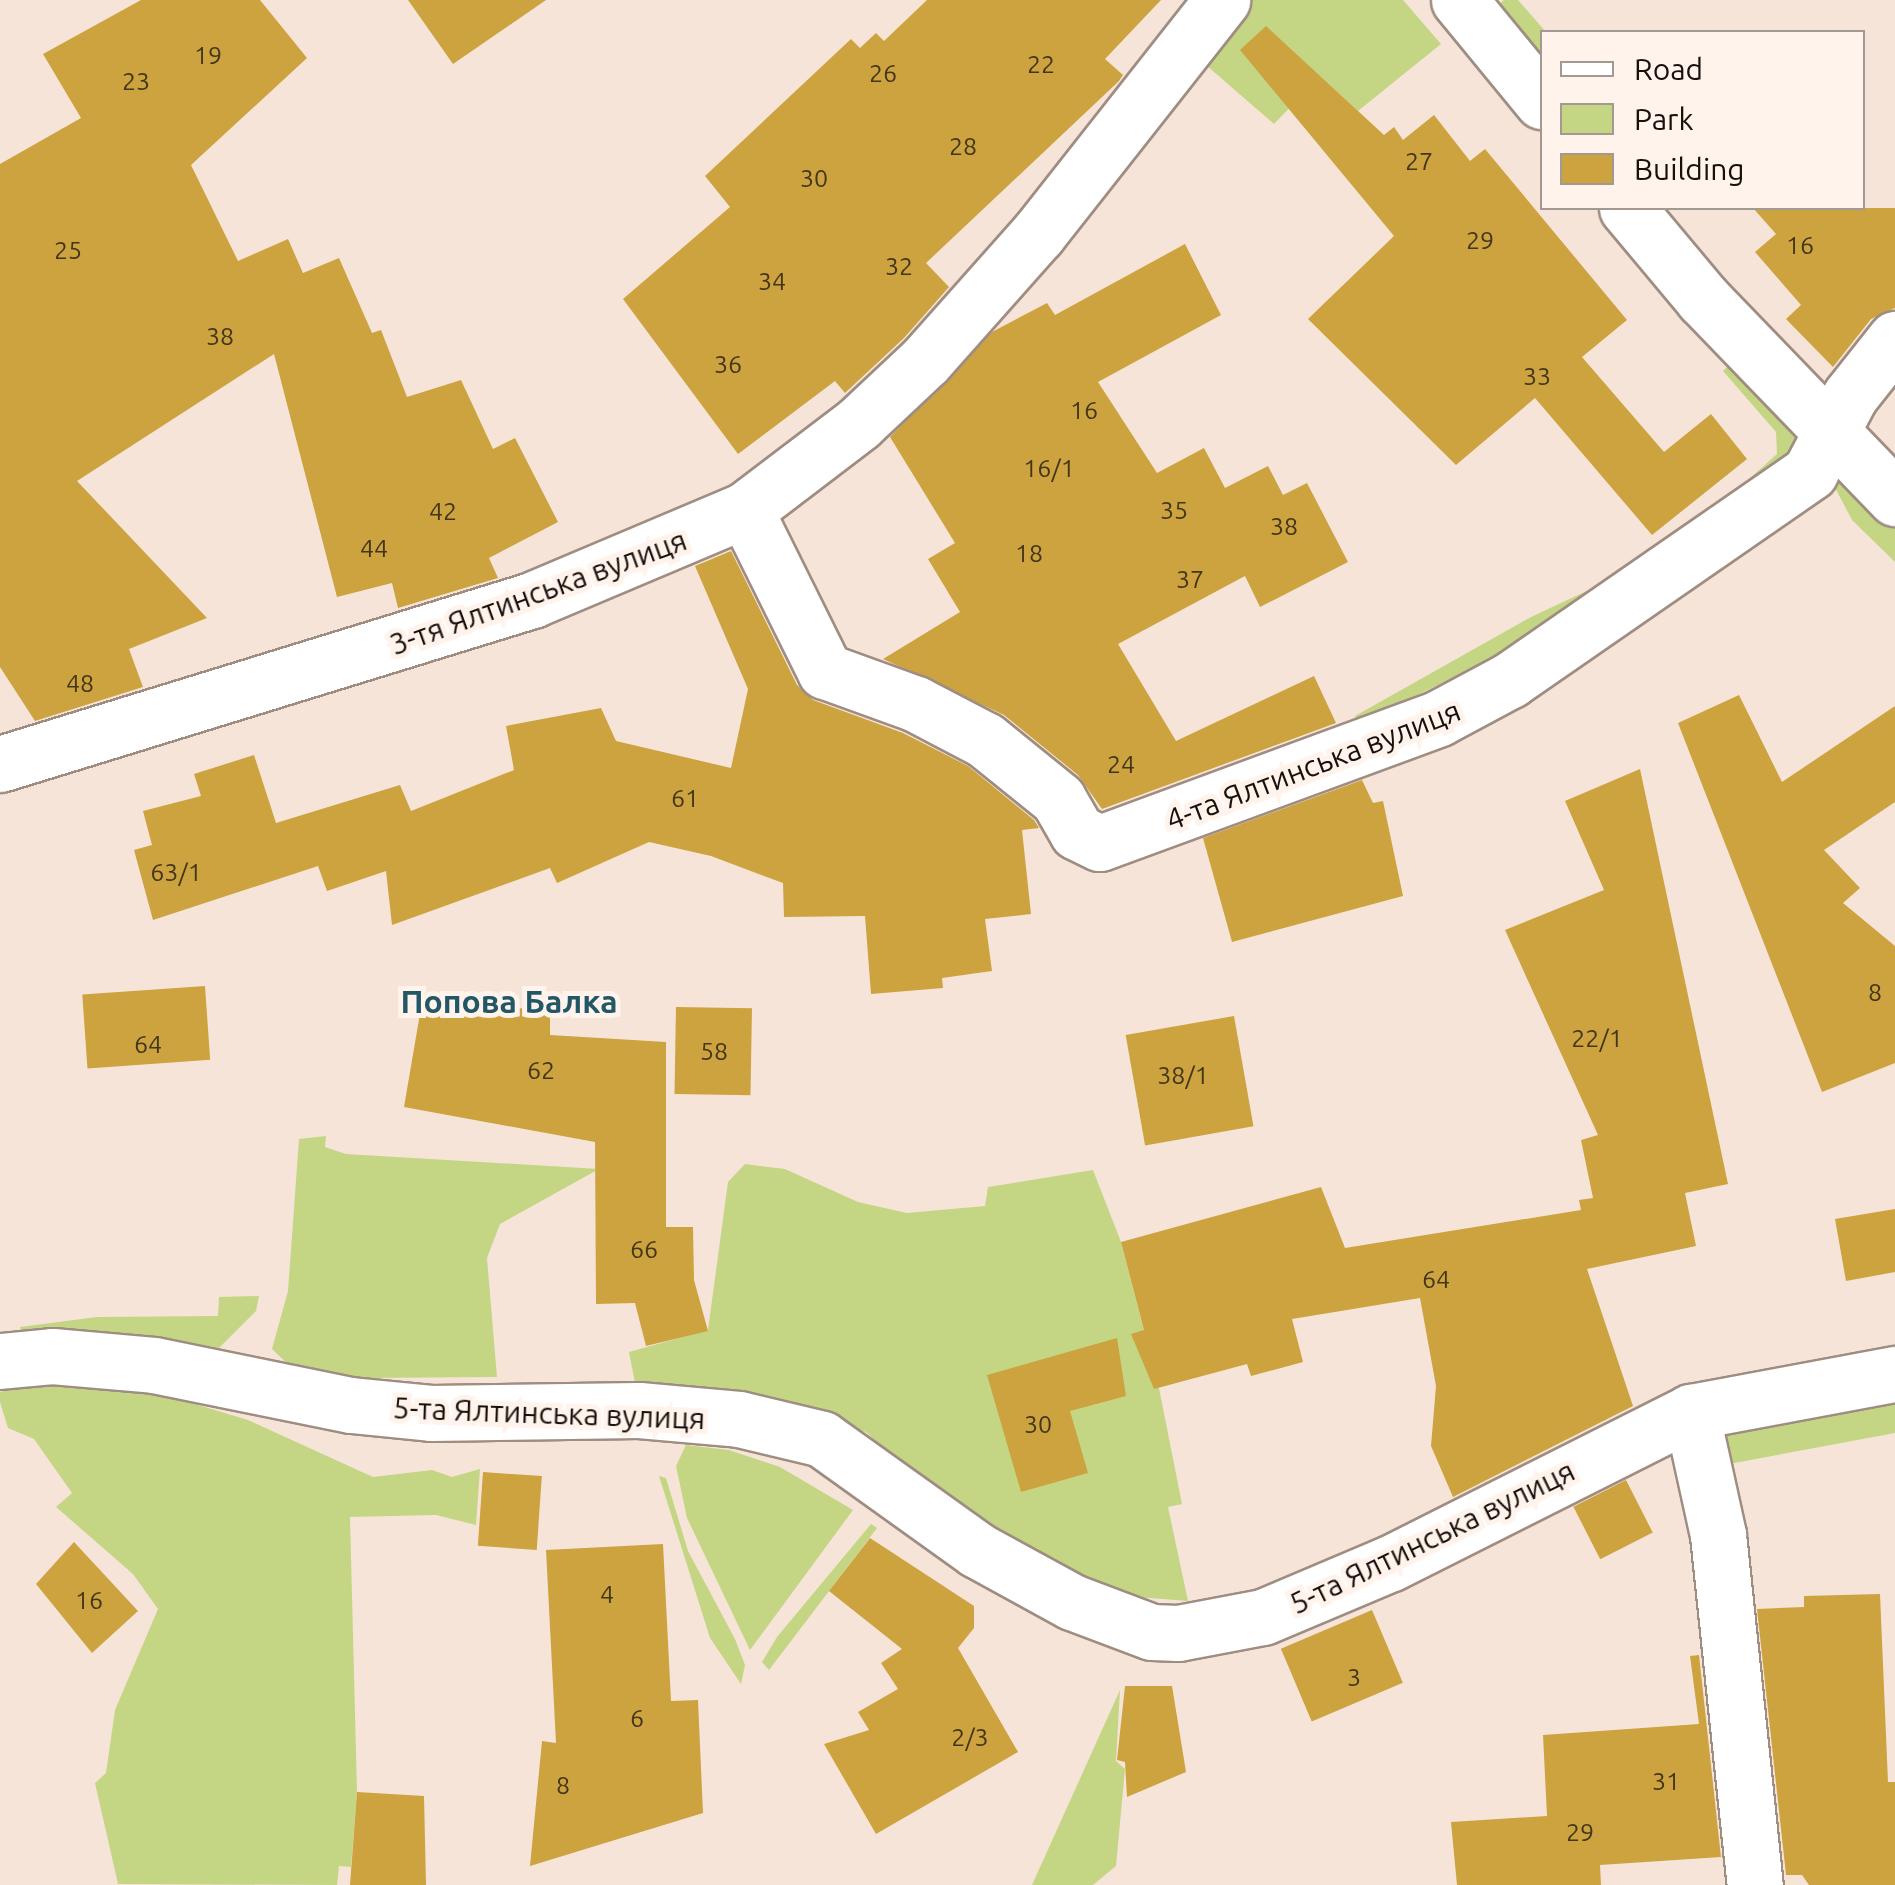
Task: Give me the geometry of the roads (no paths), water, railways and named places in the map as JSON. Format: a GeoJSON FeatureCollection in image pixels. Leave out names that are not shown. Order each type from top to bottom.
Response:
{"type":"FeatureCollection","features":[{"type":"Feature","properties":{"kind":"street","name":"3-тя Ялтинська вулиця"},"geometry":{"type":"LineString","coordinates":[[0,764],[532,600],[745,510],[859,423],[926,360],[1066,199],[1222,0]]}},
{"type":"Feature","properties":{"kind":"street"},"geometry":{"type":"LineString","coordinates":[[1460,0],[1540,100]]}},
{"type":"Feature","properties":{"kind":"street"},"geometry":{"type":"LineString","coordinates":[[1629,210],[1703,299],[1834,430],[1895,498]]}},
{"type":"Feature","properties":{"kind":"street","name":"4-та Ялтинська вулиця"},"geometry":{"type":"LineString","coordinates":[[745,510],[825,671],[916,704],[985,740],[1058,799],[1077,832],[1100,842],[1303,772],[1477,700],[1793,484],[1820,459],[1850,396],[1895,339]]}},
{"type":"Feature","properties":{"kind":"street","name":"5-та Ялтинська вулиця"},"geometry":{"type":"LineString","coordinates":[[0,1361],[52,1356],[154,1365],[351,1405],[432,1414],[639,1410],[739,1419],[822,1440],[977,1550],[1072,1602],[1152,1632],[1262,1618],[1391,1563],[1691,1412],[1895,1374]]}},
{"type":"Feature","properties":{"kind":"street"},"geometry":{"type":"LineString","coordinates":[[1691,1412],[1718,1534],[1755,1885]]}},
{"type":"Feature","properties":{"kind":"district","name":"Попова Балка"},"geometry":{"type":"Point","coordinates":[509,1001]}}]}
